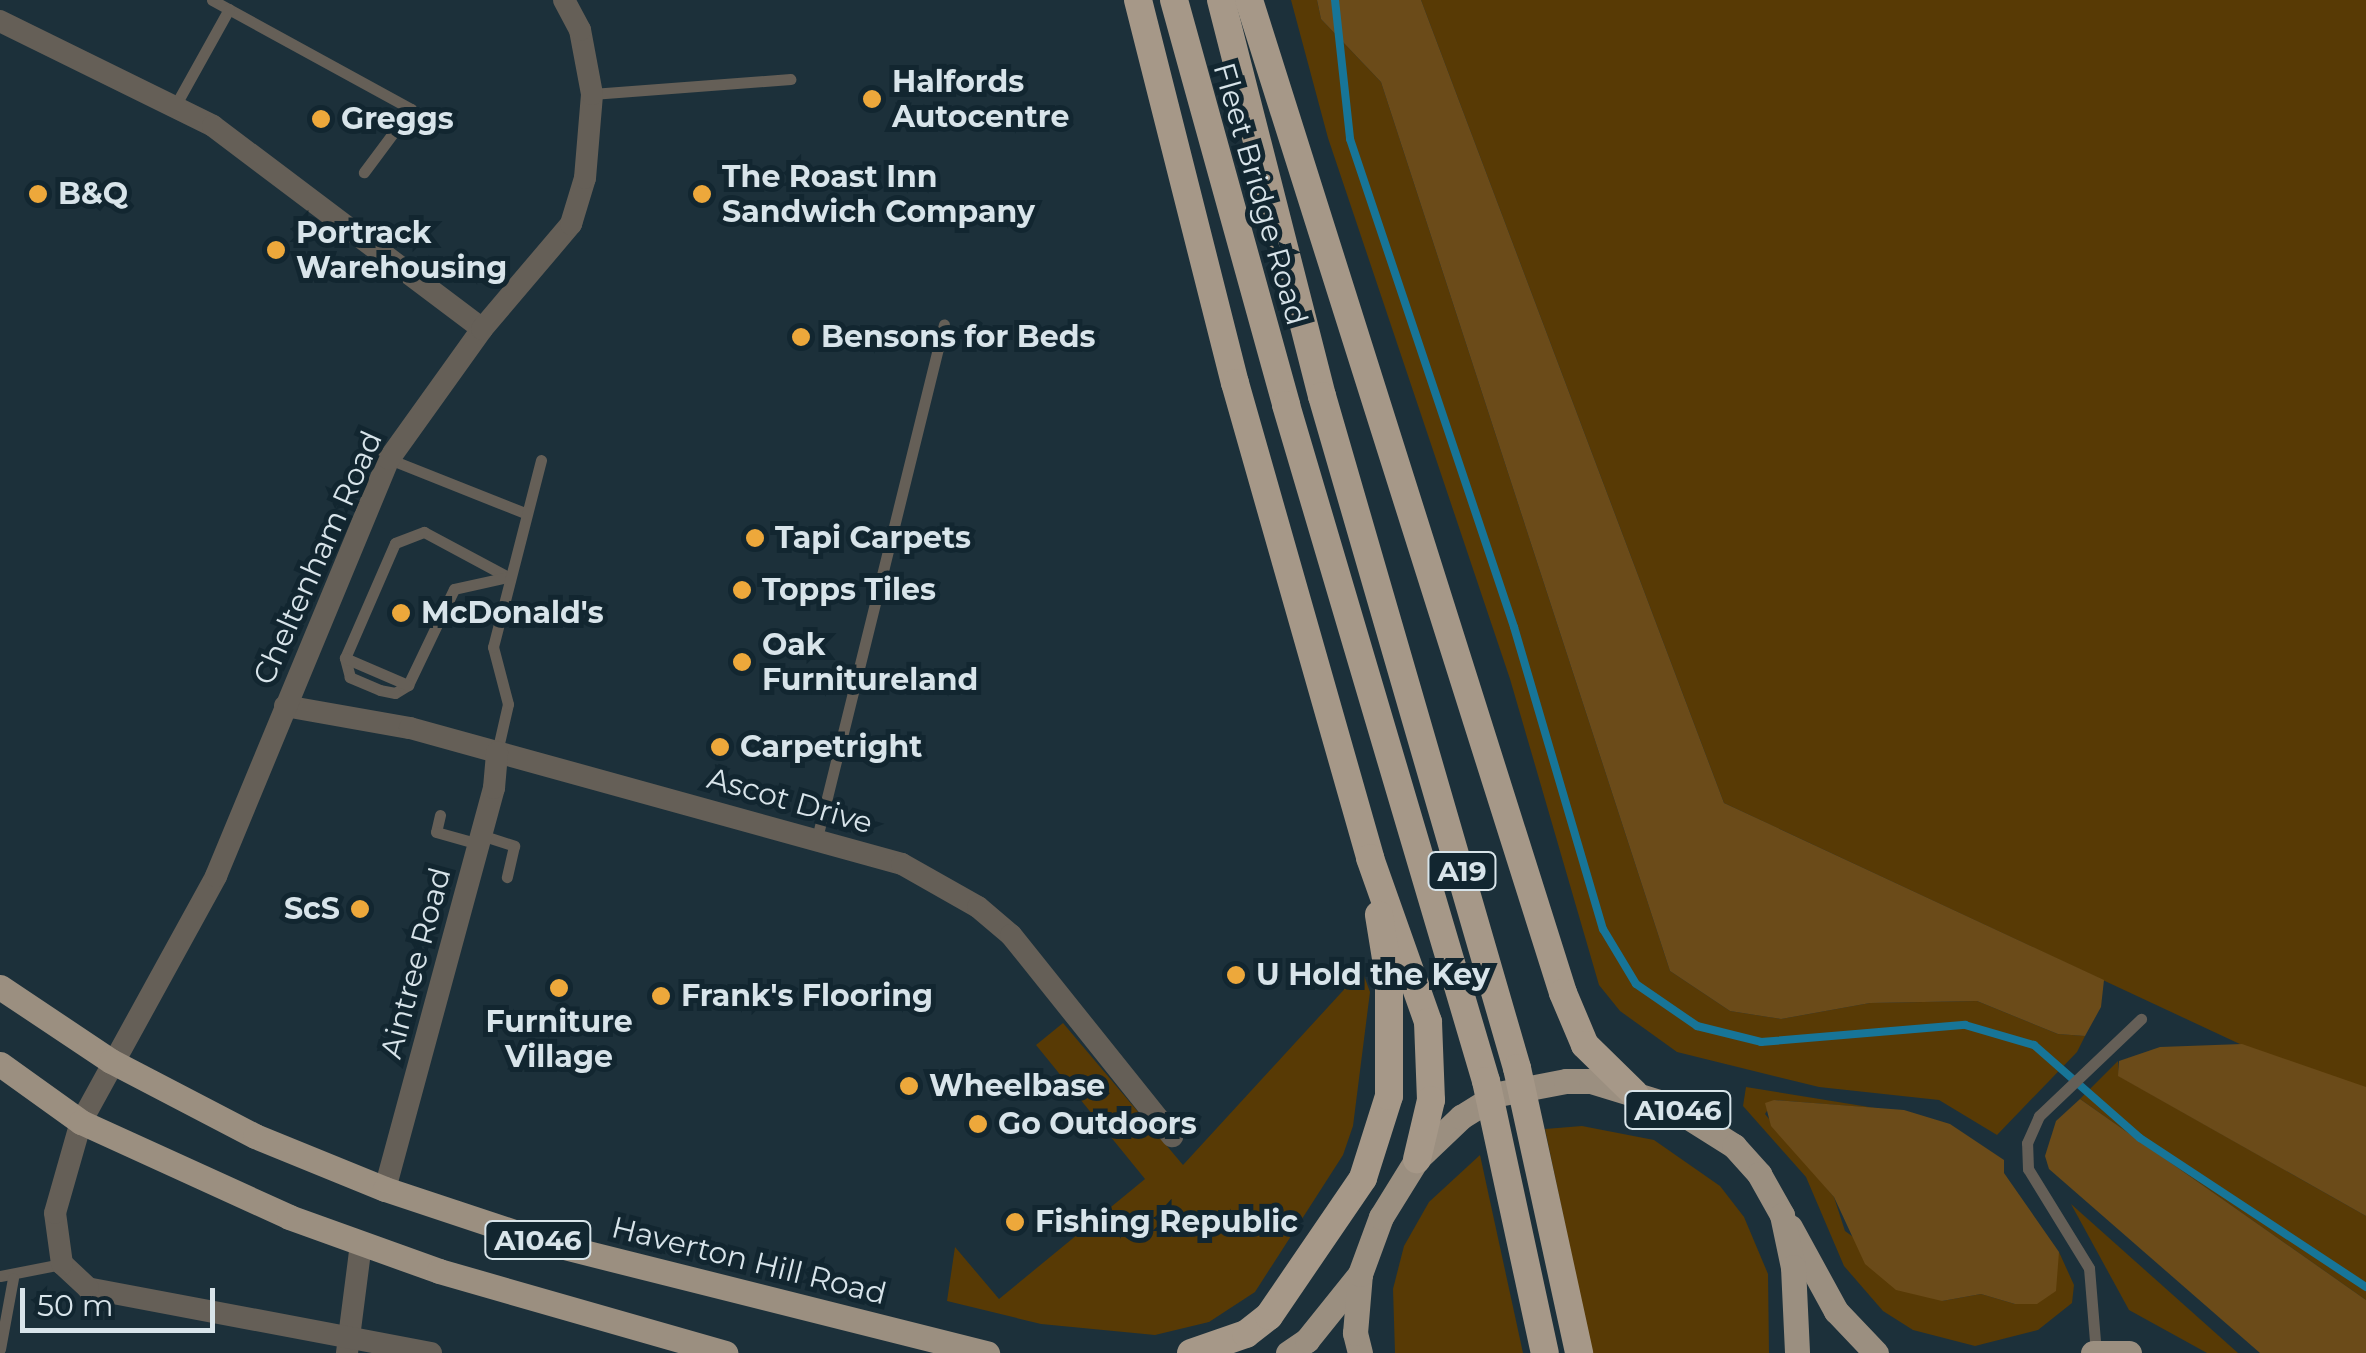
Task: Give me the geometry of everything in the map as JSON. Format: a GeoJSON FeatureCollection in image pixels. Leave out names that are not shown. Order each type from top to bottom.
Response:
{"type":"FeatureCollection","features":[{"type":"Feature","properties":{"kind":"highway","name":"A19"},"geometry":{"type":"LineString","coordinates":[[1138,0],[1235,383],[1370,858],[1428,1022],[1431,1100],[1417,1159]]}},
{"type":"Feature","properties":{"kind":"highway","name":"Fleet Bridge Road"},"geometry":{"type":"LineString","coordinates":[[1174,0],[1286,405],[1486,1080],[1545,1353]]}},
{"type":"Feature","properties":{"kind":"highway","name":"Fleet Bridge Road"},"geometry":{"type":"LineString","coordinates":[[1222,0],[1322,396],[1517,1068],[1565,1266],[1579,1353]]}},
{"type":"Feature","properties":{"kind":"highway","name":"A19"},"geometry":{"type":"LineString","coordinates":[[1249,0],[1563,993],[1584,1045],[1634,1092]]}},
{"type":"Feature","properties":{"kind":"highway"},"geometry":{"type":"LineString","coordinates":[[1190,1353],[1246,1334],[1287,1296],[1376,1146],[1389,1096],[1391,1012],[1370,858]]}},
{"type":"Feature","properties":{"kind":"main road","name":"A1046"},"geometry":{"type":"LineString","coordinates":[[0,987],[111,1062]]}},
{"type":"Feature","properties":{"kind":"main road","name":"Haverton Hill Road"},"geometry":{"type":"LineString","coordinates":[[111,1062],[256,1136],[385,1189],[544,1242],[987,1353]]}},
{"type":"Feature","properties":{"kind":"main road","name":"A1046"},"geometry":{"type":"LineString","coordinates":[[0,1064],[81,1122],[183,1173],[361,1244],[725,1353]]}},
{"type":"Feature","properties":{"kind":"main road","name":"A1046"},"geometry":{"type":"LineString","coordinates":[[1360,1353],[1355,1332],[1360,1274],[1381,1217],[1417,1159],[1461,1116],[1498,1094],[1566,1081],[1634,1092],[1669,1104],[1734,1146],[1782,1215],[1836,1311],[1876,1353]]}},
{"type":"Feature","properties":{"kind":"main road","name":"A1046"},"geometry":{"type":"LineString","coordinates":[[1782,1215],[1800,1321],[1798,1353]]}},
{"type":"Feature","properties":{"kind":"main road","name":"A1046"},"geometry":{"type":"LineString","coordinates":[[1288,1353],[1307,1340],[1360,1274]]}},
{"type":"Feature","properties":{"kind":"main road"},"geometry":{"type":"LineString","coordinates":[[2095,1353],[2129,1353]]}},
{"type":"Feature","properties":{"kind":"street","name":"Cheltenham Road"},"geometry":{"type":"LineString","coordinates":[[62,1264],[55,1213],[81,1122],[216,876],[389,459],[482,329],[571,224],[585,178],[592,94],[580,30],[564,0]]}},
{"type":"Feature","properties":{"kind":"street"},"geometry":{"type":"LineString","coordinates":[[0,20],[175,106],[332,213],[482,329]]}},
{"type":"Feature","properties":{"kind":"street","name":"Ascot Drive"},"geometry":{"type":"LineString","coordinates":[[285,706],[410,728],[902,864],[978,907],[1011,935],[1172,1136]]}},
{"type":"Feature","properties":{"kind":"street","name":"Aintree Road"},"geometry":{"type":"LineString","coordinates":[[385,1189],[480,839],[497,752]]}},
{"type":"Feature","properties":{"kind":"street"},"geometry":{"type":"LineString","coordinates":[[349,1345],[361,1244]]}},
{"type":"Feature","properties":{"kind":"street"},"geometry":{"type":"LineString","coordinates":[[62,1264],[88,1288],[113,1296],[349,1345],[431,1353]]}},
{"type":"Feature","properties":{"kind":"lane"},"geometry":{"type":"LineString","coordinates":[[212,0],[411,109],[364,172]]}},
{"type":"Feature","properties":{"kind":"lane"},"geometry":{"type":"LineString","coordinates":[[175,106],[228,9]]}},
{"type":"Feature","properties":{"kind":"lane"},"geometry":{"type":"LineString","coordinates":[[592,94],[790,79]]}},
{"type":"Feature","properties":{"kind":"lane"},"geometry":{"type":"LineString","coordinates":[[816,838],[944,324]]}},
{"type":"Feature","properties":{"kind":"lane"},"geometry":{"type":"LineString","coordinates":[[389,459],[525,513]]}},
{"type":"Feature","properties":{"kind":"lane"},"geometry":{"type":"LineString","coordinates":[[497,752],[508,704],[493,647],[508,577],[542,460]]}},
{"type":"Feature","properties":{"kind":"lane"},"geometry":{"type":"LineString","coordinates":[[424,532],[452,544],[508,577],[454,589],[408,685],[395,693],[350,677],[345,658],[395,544],[408,534],[424,532]]}},
{"type":"Feature","properties":{"kind":"lane"},"geometry":{"type":"LineString","coordinates":[[440,815],[436,832],[514,846],[507,877]]}},
{"type":"Feature","properties":{"kind":"lane"},"geometry":{"type":"LineString","coordinates":[[2095,1353],[2090,1268],[2028,1169],[2027,1143],[2039,1116],[2102,1051],[2142,1019]]}},
{"type":"Feature","properties":{"kind":"lane"},"geometry":{"type":"LineString","coordinates":[[0,1349],[6,1277],[62,1264]]}},
{"type":"Feature","properties":{"kind":"shaded area"},"geometry":{"type":"Polygon","coordinates":[[[1291,0],[1317,0],[1321,19],[1381,82],[1670,971],[1730,1011],[1781,1019],[1870,1003],[1977,1001],[2058,1034],[2085,1036],[2077,1052],[1997,1135],[1939,1100],[1819,1087],[1677,1052],[1620,1011],[1599,985],[1510,679],[1328,138],[1291,0]]]}},
{"type":"Feature","properties":{"kind":"shaded area"},"geometry":{"type":"Polygon","coordinates":[[[1317,0],[1421,0],[1724,803],[2104,980],[2101,1007],[2085,1036],[2058,1034],[1977,1001],[1870,1003],[1781,1019],[1730,1011],[1670,971],[1381,82],[1321,19],[1317,0]]]}},
{"type":"Feature","properties":{"kind":"shaded area"},"geometry":{"type":"Polygon","coordinates":[[[1421,0],[2366,0],[2366,1103],[1724,803],[1421,0]]]}},
{"type":"Feature","properties":{"kind":"shaded area"},"geometry":{"type":"Polygon","coordinates":[[[1362,970],[1370,992],[1353,1126],[1343,1155],[1255,1292],[1209,1322],[1155,1335],[1041,1324],[947,1301],[955,1247],[999,1299],[1145,1179],[1036,1045],[1063,1023],[1183,1165],[1362,970]]]}},
{"type":"Feature","properties":{"kind":"shaded area"},"geometry":{"type":"Polygon","coordinates":[[[2242,1044],[2366,1087],[2366,1216],[2118,1076],[2119,1061],[2160,1047],[2242,1044]]]}},
{"type":"Feature","properties":{"kind":"shaded area"},"geometry":{"type":"Polygon","coordinates":[[[2118,1061],[2119,1076],[2366,1216],[2366,1300],[2080,1099],[2118,1061]]]}},
{"type":"Feature","properties":{"kind":"shaded area"},"geometry":{"type":"Polygon","coordinates":[[[1746,1087],[1875,1108],[1774,1100],[1765,1114],[1834,1197],[1845,1231],[1942,1301],[1981,1294],[2015,1304],[2052,1271],[2059,1252],[2074,1285],[2072,1303],[2038,1330],[1975,1346],[1913,1330],[1883,1311],[1844,1266],[1806,1177],[1743,1106],[1746,1087]]]}},
{"type":"Feature","properties":{"kind":"shaded area"},"geometry":{"type":"Polygon","coordinates":[[[2080,1099],[2366,1300],[2366,1353],[2260,1353],[2049,1169],[2045,1156],[2056,1121],[2080,1099]]]}},
{"type":"Feature","properties":{"kind":"shaded area"},"geometry":{"type":"Polygon","coordinates":[[[1774,1100],[1904,1110],[1950,1124],[2004,1160],[2004,1173],[2059,1252],[2056,1291],[2037,1304],[2015,1304],[1981,1294],[1942,1301],[1896,1290],[1865,1264],[1834,1197],[1771,1126],[1765,1103],[1774,1100]]]}},
{"type":"Feature","properties":{"kind":"shaded area"},"geometry":{"type":"Polygon","coordinates":[[[1582,1126],[1654,1140],[1720,1186],[1744,1217],[1768,1274],[1769,1353],[1592,1353],[1545,1129],[1582,1126]]]}},
{"type":"Feature","properties":{"kind":"shaded area"},"geometry":{"type":"Polygon","coordinates":[[[1480,1155],[1523,1353],[1395,1353],[1393,1289],[1404,1246],[1429,1202],[1480,1155]]]}},
{"type":"Feature","properties":{"kind":"shaded area"},"geometry":{"type":"Polygon","coordinates":[[[2071,1204],[2238,1353],[2207,1353],[2129,1310],[2071,1204]]]}},
{"type":"Feature","properties":{"kind":"waterway"},"geometry":{"type":"LineString","coordinates":[[1335,0],[1350,139],[1514,627],[1603,929],[1636,984],[1697,1026],[1761,1042],[1965,1025],[2034,1045],[2140,1138],[2366,1287]]}},
{"type":"Feature","properties":{"kind":"place","name":"Halfords Autocentre"},"geometry":{"type":"Point","coordinates":[872,99]}},
{"type":"Feature","properties":{"kind":"place","name":"Greggs"},"geometry":{"type":"Point","coordinates":[321,119]}},
{"type":"Feature","properties":{"kind":"place","name":"B&Q"},"geometry":{"type":"Point","coordinates":[38,194]}},
{"type":"Feature","properties":{"kind":"place","name":"The Roast Inn Sandwich Company"},"geometry":{"type":"Point","coordinates":[702,194]}},
{"type":"Feature","properties":{"kind":"place","name":"Portrack Warehousing"},"geometry":{"type":"Point","coordinates":[276,250]}},
{"type":"Feature","properties":{"kind":"place","name":"Bensons for Beds"},"geometry":{"type":"Point","coordinates":[801,337]}},
{"type":"Feature","properties":{"kind":"place","name":"Tapi Carpets"},"geometry":{"type":"Point","coordinates":[755,538]}},
{"type":"Feature","properties":{"kind":"place","name":"Topps Tiles"},"geometry":{"type":"Point","coordinates":[742,590]}},
{"type":"Feature","properties":{"kind":"place","name":"McDonald's"},"geometry":{"type":"Point","coordinates":[401,613]}},
{"type":"Feature","properties":{"kind":"place","name":"Oak Furnitureland"},"geometry":{"type":"Point","coordinates":[742,662]}},
{"type":"Feature","properties":{"kind":"place","name":"Carpetright"},"geometry":{"type":"Point","coordinates":[720,747]}},
{"type":"Feature","properties":{"kind":"place","name":"ScS"},"geometry":{"type":"Point","coordinates":[360,909]}},
{"type":"Feature","properties":{"kind":"place","name":"U Hold the Key"},"geometry":{"type":"Point","coordinates":[1236,975]}},
{"type":"Feature","properties":{"kind":"place","name":"Furniture Village"},"geometry":{"type":"Point","coordinates":[559,988]}},
{"type":"Feature","properties":{"kind":"place","name":"Frank's Flooring"},"geometry":{"type":"Point","coordinates":[661,996]}},
{"type":"Feature","properties":{"kind":"place","name":"Wheelbase"},"geometry":{"type":"Point","coordinates":[909,1086]}},
{"type":"Feature","properties":{"kind":"place","name":"Go Outdoors"},"geometry":{"type":"Point","coordinates":[978,1124]}},
{"type":"Feature","properties":{"kind":"place","name":"Fishing Republic"},"geometry":{"type":"Point","coordinates":[1015,1222]}}]}
